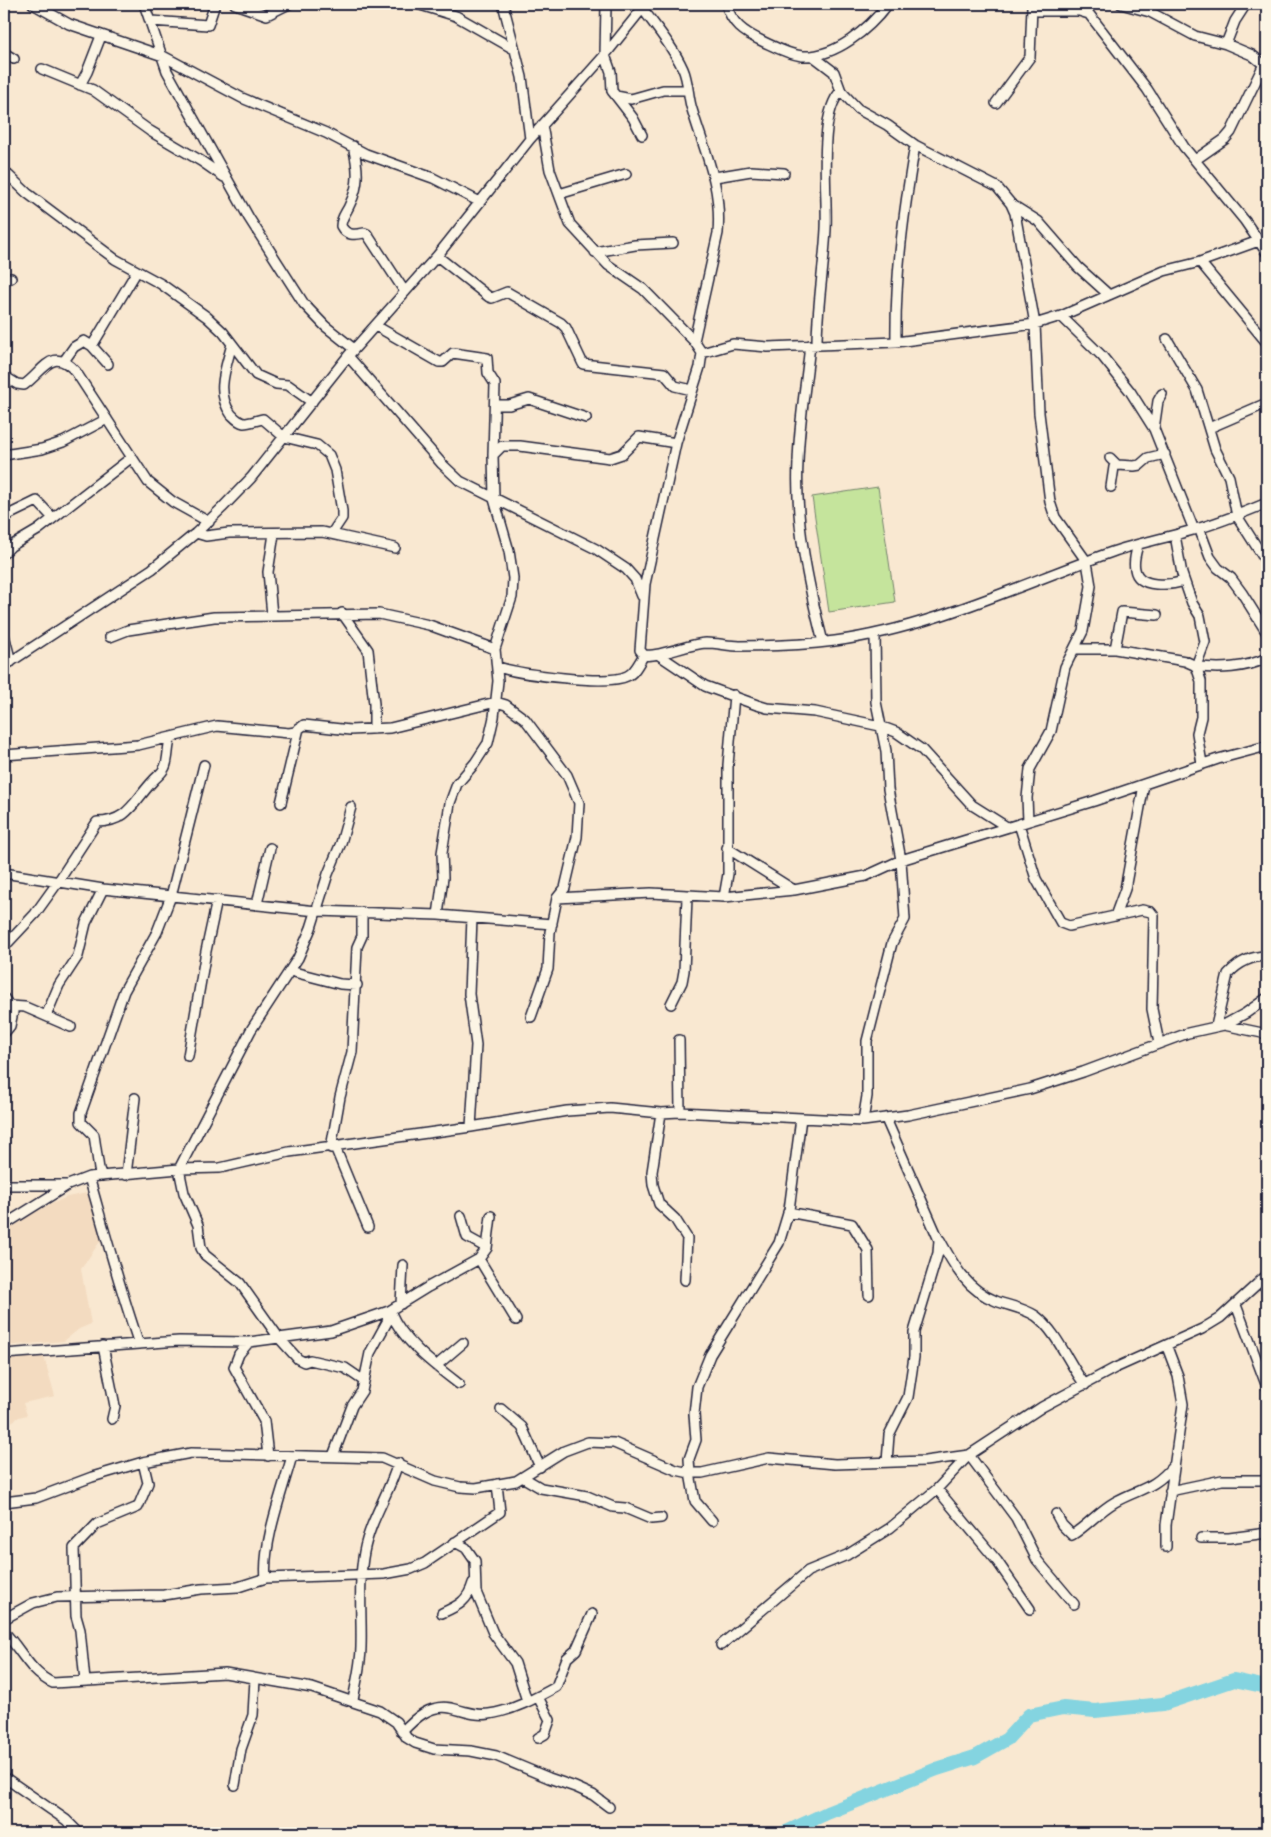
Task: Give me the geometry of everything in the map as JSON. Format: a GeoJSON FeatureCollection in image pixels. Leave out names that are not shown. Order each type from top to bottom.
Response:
{"type":"FeatureCollection","features":[{"type":"Feature","properties":{"kind":"street"},"geometry":{"type":"LineString","coordinates":[[34,4],[69,24],[163,56],[242,98],[312,126],[380,159],[433,178],[480,202]]}},
{"type":"Feature","properties":{"kind":"street"},"geometry":{"type":"LineString","coordinates":[[144,4],[167,71],[225,177],[304,304],[351,353],[446,468],[460,481],[596,548],[631,574],[642,596]]}},
{"type":"Feature","properties":{"kind":"street"},"geometry":{"type":"LineString","coordinates":[[151,21],[208,25],[214,4]]}},
{"type":"Feature","properties":{"kind":"street"},"geometry":{"type":"LineString","coordinates":[[235,4],[267,15],[288,4]]}},
{"type":"Feature","properties":{"kind":"street"},"geometry":{"type":"LineString","coordinates":[[417,4],[434,6],[469,23],[514,49]]}},
{"type":"Feature","properties":{"kind":"street"},"geometry":{"type":"LineString","coordinates":[[503,4],[522,77],[530,139]]}},
{"type":"Feature","properties":{"kind":"street"},"geometry":{"type":"LineString","coordinates":[[606,4],[605,55],[610,72],[612,91],[633,118],[642,135]]}},
{"type":"Feature","properties":{"kind":"street"},"geometry":{"type":"LineString","coordinates":[[726,4],[732,21],[746,33],[787,52],[813,56],[834,72],[841,91],[858,109],[915,144],[997,187],[1011,204],[1038,221],[1078,267],[1110,295]]}},
{"type":"Feature","properties":{"kind":"street"},"geometry":{"type":"LineString","coordinates":[[813,56],[853,39],[865,30],[888,4]]}},
{"type":"Feature","properties":{"kind":"street"},"geometry":{"type":"LineString","coordinates":[[1121,4],[1150,12],[1195,36],[1226,44],[1252,55],[1265,65],[1225,139],[1195,160]]}},
{"type":"Feature","properties":{"kind":"street"},"geometry":{"type":"LineString","coordinates":[[1226,44],[1234,21],[1246,4]]}},
{"type":"Feature","properties":{"kind":"street"},"geometry":{"type":"LineString","coordinates":[[1032,5],[1038,11],[1087,8],[1089,14],[1147,88],[1195,160],[1263,240],[1267,253]]}},
{"type":"Feature","properties":{"kind":"street"},"geometry":{"type":"LineString","coordinates":[[996,103],[1030,57],[1032,5]]}},
{"type":"Feature","properties":{"kind":"street"},"geometry":{"type":"LineString","coordinates":[[4,635],[7,664],[152,569],[208,522],[251,478],[351,353],[437,256],[530,139],[605,55],[644,6],[684,70],[687,90],[715,177],[720,216],[718,233],[694,341]]}},
{"type":"Feature","properties":{"kind":"street"},"geometry":{"type":"LineString","coordinates":[[80,85],[101,36]]}},
{"type":"Feature","properties":{"kind":"street"},"geometry":{"type":"LineString","coordinates":[[4,53],[14,59]]}},
{"type":"Feature","properties":{"kind":"street"},"geometry":{"type":"LineString","coordinates":[[42,69],[103,96],[150,131],[201,160],[225,177]]}},
{"type":"Feature","properties":{"kind":"street"},"geometry":{"type":"LineString","coordinates":[[616,96],[631,99],[663,90],[687,90]]}},
{"type":"Feature","properties":{"kind":"street"},"geometry":{"type":"LineString","coordinates":[[823,642],[812,601],[799,505],[798,462],[814,345],[827,226],[825,201],[829,116],[832,101],[841,91]]}},
{"type":"Feature","properties":{"kind":"street"},"geometry":{"type":"LineString","coordinates":[[542,125],[550,170],[570,224],[608,265],[643,289],[694,341],[702,353],[700,367],[676,443],[642,596],[640,650],[644,656]]}},
{"type":"Feature","properties":{"kind":"street"},"geometry":{"type":"LineString","coordinates":[[896,342],[896,294],[899,253],[915,144]]}},
{"type":"Feature","properties":{"kind":"street"},"geometry":{"type":"LineString","coordinates":[[353,146],[358,177],[353,197],[342,219],[341,226],[345,231],[354,235],[367,234],[405,292]]}},
{"type":"Feature","properties":{"kind":"street"},"geometry":{"type":"LineString","coordinates":[[4,171],[27,193],[115,259],[186,301],[214,323],[256,375],[276,384],[288,384],[312,402]]}},
{"type":"Feature","properties":{"kind":"street"},"geometry":{"type":"LineString","coordinates":[[715,177],[751,171],[784,172]]}},
{"type":"Feature","properties":{"kind":"street"},"geometry":{"type":"LineString","coordinates":[[559,194],[626,174]]}},
{"type":"Feature","properties":{"kind":"street"},"geometry":{"type":"LineString","coordinates":[[1011,204],[1035,324],[1040,413],[1050,502],[1055,517],[1087,562],[1091,594],[1083,631],[1076,649],[1065,667],[1051,731],[1030,769],[1023,822],[1036,879],[1061,923],[1069,926],[1142,910],[1151,912],[1154,916],[1152,1009],[1160,1043]]}},
{"type":"Feature","properties":{"kind":"street"},"geometry":{"type":"LineString","coordinates":[[702,353],[733,344],[814,345],[896,342],[1035,324],[1061,316],[1164,271],[1200,262],[1263,240]]}},
{"type":"Feature","properties":{"kind":"street"},"geometry":{"type":"LineString","coordinates":[[595,252],[635,245],[673,242]]}},
{"type":"Feature","properties":{"kind":"street"},"geometry":{"type":"LineString","coordinates":[[437,256],[489,297],[492,298],[507,292],[561,323],[566,328],[583,364],[664,373],[675,386],[692,390]]}},
{"type":"Feature","properties":{"kind":"street"},"geometry":{"type":"LineString","coordinates":[[1200,262],[1267,343]]}},
{"type":"Feature","properties":{"kind":"street"},"geometry":{"type":"LineString","coordinates":[[92,346],[137,271]]}},
{"type":"Feature","properties":{"kind":"street"},"geometry":{"type":"LineString","coordinates":[[1061,316],[1102,356],[1130,391],[1154,429],[1196,529],[1210,557],[1218,568],[1231,578],[1242,592],[1267,634]]}},
{"type":"Feature","properties":{"kind":"street"},"geometry":{"type":"LineString","coordinates":[[376,326],[439,362],[443,362],[453,353],[484,356],[488,361],[488,373],[494,384],[494,499],[506,533],[513,588],[494,649],[498,667],[496,702],[488,743],[475,763],[457,784],[450,803],[442,853],[443,878],[438,915]]}},
{"type":"Feature","properties":{"kind":"street"},"geometry":{"type":"LineString","coordinates":[[1166,339],[1197,390],[1215,449],[1229,477],[1236,516],[1267,564]]}},
{"type":"Feature","properties":{"kind":"street"},"geometry":{"type":"LineString","coordinates":[[64,361],[79,343],[84,342],[92,346],[108,364]]}},
{"type":"Feature","properties":{"kind":"street"},"geometry":{"type":"LineString","coordinates":[[232,344],[222,386],[227,408],[240,421],[248,423],[263,419],[284,436],[317,445],[332,462],[342,511],[342,518],[332,533]]}},
{"type":"Feature","properties":{"kind":"street"},"geometry":{"type":"LineString","coordinates":[[4,376],[17,384],[24,385],[51,361],[60,359],[64,361],[76,372],[142,475],[154,489],[208,522]]}},
{"type":"Feature","properties":{"kind":"street"},"geometry":{"type":"LineString","coordinates":[[1154,429],[1158,401],[1162,394]]}},
{"type":"Feature","properties":{"kind":"street"},"geometry":{"type":"LineString","coordinates":[[495,405],[510,405],[529,399],[586,418]]}},
{"type":"Feature","properties":{"kind":"street"},"geometry":{"type":"LineString","coordinates":[[1209,428],[1267,403]]}},
{"type":"Feature","properties":{"kind":"street"},"geometry":{"type":"LineString","coordinates":[[4,454],[42,449],[63,442],[106,419]]}},
{"type":"Feature","properties":{"kind":"street"},"geometry":{"type":"LineString","coordinates":[[494,455],[502,446],[520,446],[610,458],[622,454],[639,437],[676,443]]}},
{"type":"Feature","properties":{"kind":"street"},"geometry":{"type":"LineString","coordinates":[[1111,487],[1114,461],[1140,465],[1148,458],[1165,454]]}},
{"type":"Feature","properties":{"kind":"street"},"geometry":{"type":"LineString","coordinates":[[4,553],[132,457]]}},
{"type":"Feature","properties":{"kind":"street"},"geometry":{"type":"LineString","coordinates":[[4,517],[37,501],[53,518]]}},
{"type":"Feature","properties":{"kind":"street"},"geometry":{"type":"LineString","coordinates":[[644,656],[659,655],[682,647],[708,643],[768,646],[823,642],[875,634],[931,619],[1087,562],[1236,516],[1267,503]]}},
{"type":"Feature","properties":{"kind":"street"},"geometry":{"type":"LineString","coordinates":[[196,533],[206,536],[229,533],[332,533],[395,548]]}},
{"type":"Feature","properties":{"kind":"street"},"geometry":{"type":"LineString","coordinates":[[272,615],[268,572],[274,534]]}},
{"type":"Feature","properties":{"kind":"street"},"geometry":{"type":"LineString","coordinates":[[1175,535],[1184,581],[1194,608],[1200,616],[1205,642],[1196,666],[1201,681],[1201,717],[1197,733],[1202,764]]}},
{"type":"Feature","properties":{"kind":"street"},"geometry":{"type":"LineString","coordinates":[[1138,545],[1134,569],[1138,576],[1153,584],[1161,585],[1184,581]]}},
{"type":"Feature","properties":{"kind":"street"},"geometry":{"type":"LineString","coordinates":[[1115,649],[1122,612],[1157,615]]}},
{"type":"Feature","properties":{"kind":"street"},"geometry":{"type":"LineString","coordinates":[[110,636],[128,630],[214,617],[342,613],[379,614],[429,625],[494,649]]}},
{"type":"Feature","properties":{"kind":"street"},"geometry":{"type":"LineString","coordinates":[[342,613],[368,650],[374,704],[374,729]]}},
{"type":"Feature","properties":{"kind":"street"},"geometry":{"type":"LineString","coordinates":[[863,1121],[867,1096],[868,1033],[892,943],[904,924],[905,919],[902,860],[888,789],[886,751],[876,702],[875,634]]}},
{"type":"Feature","properties":{"kind":"street"},"geometry":{"type":"LineString","coordinates":[[1076,649],[1115,649],[1185,661],[1196,666],[1213,668],[1245,665],[1267,658]]}},
{"type":"Feature","properties":{"kind":"street"},"geometry":{"type":"LineString","coordinates":[[659,655],[699,683],[767,708],[804,710],[880,726],[896,732],[922,750],[972,805],[1008,827]]}},
{"type":"Feature","properties":{"kind":"street"},"geometry":{"type":"LineString","coordinates":[[498,667],[544,675],[619,679],[631,674],[644,656]]}},
{"type":"Feature","properties":{"kind":"street"},"geometry":{"type":"LineString","coordinates":[[724,897],[728,874],[728,765],[734,695]]}},
{"type":"Feature","properties":{"kind":"street"},"geometry":{"type":"LineString","coordinates":[[4,755],[132,746],[217,726],[290,733],[295,732],[300,726],[310,724],[350,730],[374,729],[411,723],[496,702],[512,709],[530,725],[567,775],[579,803],[577,837],[564,888],[557,898],[552,924],[548,969],[531,1017]]}},
{"type":"Feature","properties":{"kind":"street"},"geometry":{"type":"LineString","coordinates":[[281,803],[300,726]]}},
{"type":"Feature","properties":{"kind":"street"},"geometry":{"type":"LineString","coordinates":[[4,948],[35,914],[96,822],[110,822],[125,814],[145,793],[152,782],[159,777],[167,761],[167,749],[171,737]]}},
{"type":"Feature","properties":{"kind":"street"},"geometry":{"type":"LineString","coordinates":[[557,898],[651,894],[687,897],[724,897],[794,890],[866,876],[902,860],[1144,785],[1202,764],[1267,746]]}},
{"type":"Feature","properties":{"kind":"street"},"geometry":{"type":"LineString","coordinates":[[102,1176],[98,1170],[94,1135],[81,1122],[81,1113],[124,991],[158,932],[171,896],[204,765]]}},
{"type":"Feature","properties":{"kind":"street"},"geometry":{"type":"LineString","coordinates":[[1115,916],[1125,889],[1144,785]]}},
{"type":"Feature","properties":{"kind":"street"},"geometry":{"type":"LineString","coordinates":[[351,807],[341,843],[311,928],[290,971],[252,1030],[178,1169],[184,1193],[198,1225],[202,1251],[240,1283],[279,1338],[301,1361],[310,1360],[345,1368],[364,1381]]}},
{"type":"Feature","properties":{"kind":"street"},"geometry":{"type":"LineString","coordinates":[[257,904],[270,848]]}},
{"type":"Feature","properties":{"kind":"street"},"geometry":{"type":"LineString","coordinates":[[727,848],[794,890]]}},
{"type":"Feature","properties":{"kind":"street"},"geometry":{"type":"LineString","coordinates":[[4,873],[103,889],[317,911],[438,915],[552,924]]}},
{"type":"Feature","properties":{"kind":"street"},"geometry":{"type":"LineString","coordinates":[[46,1016],[59,985],[78,956],[86,923],[103,889]]}},
{"type":"Feature","properties":{"kind":"street"},"geometry":{"type":"LineString","coordinates":[[671,1004],[682,982],[684,970],[687,897]]}},
{"type":"Feature","properties":{"kind":"street"},"geometry":{"type":"LineString","coordinates":[[188,1056],[217,900]]}},
{"type":"Feature","properties":{"kind":"street"},"geometry":{"type":"LineString","coordinates":[[362,912],[362,936],[357,947],[357,985],[352,1052],[340,1097],[333,1147],[368,1227]]}},
{"type":"Feature","properties":{"kind":"street"},"geometry":{"type":"LineString","coordinates":[[471,1127],[476,1045],[469,994],[472,918]]}},
{"type":"Feature","properties":{"kind":"street"},"geometry":{"type":"LineString","coordinates":[[1220,1026],[1228,974],[1234,968],[1256,956],[1267,956]]}},
{"type":"Feature","properties":{"kind":"street"},"geometry":{"type":"LineString","coordinates":[[290,971],[340,984],[357,985]]}},
{"type":"Feature","properties":{"kind":"street"},"geometry":{"type":"LineString","coordinates":[[4,998],[10,1006],[13,1019],[4,1033]]}},
{"type":"Feature","properties":{"kind":"street"},"geometry":{"type":"LineString","coordinates":[[4,1225],[68,1185],[90,1177],[178,1169],[220,1168],[289,1152],[588,1109],[610,1108],[661,1113],[680,1112],[863,1121],[886,1119],[1030,1089],[1083,1072],[1188,1033],[1220,1026],[1267,998]]}},
{"type":"Feature","properties":{"kind":"street"},"geometry":{"type":"LineString","coordinates":[[10,1006],[25,1007],[71,1027]]}},
{"type":"Feature","properties":{"kind":"street"},"geometry":{"type":"LineString","coordinates":[[1220,1026],[1267,1034]]}},
{"type":"Feature","properties":{"kind":"street"},"geometry":{"type":"LineString","coordinates":[[679,1040],[680,1112]]}},
{"type":"Feature","properties":{"kind":"street"},"geometry":{"type":"LineString","coordinates":[[126,1175],[136,1098]]}},
{"type":"Feature","properties":{"kind":"street"},"geometry":{"type":"LineString","coordinates":[[661,1113],[652,1172],[653,1185],[659,1204],[675,1219],[687,1238],[685,1280]]}},
{"type":"Feature","properties":{"kind":"street"},"geometry":{"type":"LineString","coordinates":[[712,1521],[695,1500],[690,1473],[689,1459],[696,1440],[695,1401],[701,1373],[775,1250],[788,1212],[801,1118]]}},
{"type":"Feature","properties":{"kind":"street"},"geometry":{"type":"LineString","coordinates":[[886,1119],[940,1240],[964,1281],[995,1300],[1023,1309],[1036,1316],[1048,1329],[1085,1385]]}},
{"type":"Feature","properties":{"kind":"street"},"geometry":{"type":"LineString","coordinates":[[90,1177],[108,1250],[118,1274],[139,1344]]}},
{"type":"Feature","properties":{"kind":"street"},"geometry":{"type":"LineString","coordinates":[[4,1185],[68,1185]]}},
{"type":"Feature","properties":{"kind":"street"},"geometry":{"type":"LineString","coordinates":[[788,1212],[845,1221],[852,1224],[868,1250],[869,1295]]}},
{"type":"Feature","properties":{"kind":"street"},"geometry":{"type":"LineString","coordinates":[[460,1216],[467,1237],[486,1248]]}},
{"type":"Feature","properties":{"kind":"street"},"geometry":{"type":"LineString","coordinates":[[4,1354],[179,1341],[249,1342],[331,1331],[390,1311],[479,1259],[486,1248],[491,1216]]}},
{"type":"Feature","properties":{"kind":"street"},"geometry":{"type":"LineString","coordinates":[[887,1462],[889,1435],[908,1397],[914,1357],[914,1332],[938,1253],[940,1240]]}},
{"type":"Feature","properties":{"kind":"street"},"geometry":{"type":"LineString","coordinates":[[479,1259],[516,1320]]}},
{"type":"Feature","properties":{"kind":"street"},"geometry":{"type":"LineString","coordinates":[[401,1304],[403,1265]]}},
{"type":"Feature","properties":{"kind":"street"},"geometry":{"type":"LineString","coordinates":[[721,1645],[808,1571],[847,1555],[890,1528],[937,1489],[969,1455],[1042,1407],[1115,1368],[1202,1329],[1236,1304],[1267,1275]]}},
{"type":"Feature","properties":{"kind":"street"},"geometry":{"type":"LineString","coordinates":[[1236,1304],[1267,1387]]}},
{"type":"Feature","properties":{"kind":"street"},"geometry":{"type":"LineString","coordinates":[[390,1311],[403,1335],[436,1366],[459,1384]]}},
{"type":"Feature","properties":{"kind":"street"},"geometry":{"type":"LineString","coordinates":[[333,1456],[352,1406],[362,1391],[370,1353],[387,1322],[390,1311]]}},
{"type":"Feature","properties":{"kind":"street"},"geometry":{"type":"LineString","coordinates":[[249,1342],[239,1354],[234,1367],[264,1422],[268,1456]]}},
{"type":"Feature","properties":{"kind":"street"},"geometry":{"type":"LineString","coordinates":[[436,1366],[463,1343]]}},
{"type":"Feature","properties":{"kind":"street"},"geometry":{"type":"LineString","coordinates":[[102,1346],[115,1406],[112,1419]]}},
{"type":"Feature","properties":{"kind":"street"},"geometry":{"type":"LineString","coordinates":[[1166,1547],[1166,1525],[1170,1491],[1183,1404],[1178,1376],[1167,1346]]}},
{"type":"Feature","properties":{"kind":"street"},"geometry":{"type":"LineString","coordinates":[[501,1409],[522,1427],[540,1467]]}},
{"type":"Feature","properties":{"kind":"street"},"geometry":{"type":"LineString","coordinates":[[4,1502],[36,1498],[92,1477],[143,1462],[191,1453],[382,1458],[398,1463],[421,1476],[451,1486],[476,1488],[524,1478],[578,1445],[588,1442],[606,1442],[628,1448],[676,1470],[690,1473],[702,1473],[769,1458],[835,1464],[925,1461],[969,1455]]}},
{"type":"Feature","properties":{"kind":"street"},"geometry":{"type":"LineString","coordinates":[[969,1455],[1016,1518],[1036,1560],[1074,1604]]}},
{"type":"Feature","properties":{"kind":"street"},"geometry":{"type":"LineString","coordinates":[[266,1578],[265,1568],[268,1548],[292,1456]]}},
{"type":"Feature","properties":{"kind":"street"},"geometry":{"type":"LineString","coordinates":[[85,1681],[80,1630],[76,1616],[72,1553],[74,1548],[97,1524],[138,1507],[148,1483],[143,1462]]}},
{"type":"Feature","properties":{"kind":"street"},"geometry":{"type":"LineString","coordinates":[[353,1700],[361,1657],[361,1576],[368,1533],[389,1489],[398,1463]]}},
{"type":"Feature","properties":{"kind":"street"},"geometry":{"type":"LineString","coordinates":[[1056,1514],[1062,1525],[1072,1535],[1115,1502],[1148,1488],[1162,1479],[1173,1466]]}},
{"type":"Feature","properties":{"kind":"street"},"geometry":{"type":"LineString","coordinates":[[524,1478],[541,1488],[577,1493],[614,1507],[632,1510],[651,1518],[661,1518]]}},
{"type":"Feature","properties":{"kind":"street"},"geometry":{"type":"LineString","coordinates":[[1170,1491],[1222,1480],[1267,1480]]}},
{"type":"Feature","properties":{"kind":"street"},"geometry":{"type":"LineString","coordinates":[[4,1619],[33,1603],[57,1597],[76,1598],[180,1593],[201,1589],[238,1587],[266,1578],[361,1576],[397,1573],[418,1567],[500,1512],[497,1484]]}},
{"type":"Feature","properties":{"kind":"street"},"geometry":{"type":"LineString","coordinates":[[937,1489],[997,1561],[1030,1610]]}},
{"type":"Feature","properties":{"kind":"street"},"geometry":{"type":"LineString","coordinates":[[1201,1538],[1229,1538],[1267,1532]]}},
{"type":"Feature","properties":{"kind":"street"},"geometry":{"type":"LineString","coordinates":[[442,1612],[456,1607],[467,1598],[474,1581],[475,1561],[472,1554],[455,1542]]}},
{"type":"Feature","properties":{"kind":"street"},"geometry":{"type":"LineString","coordinates":[[474,1581],[493,1633],[514,1663],[527,1701]]}},
{"type":"Feature","properties":{"kind":"street"},"geometry":{"type":"LineString","coordinates":[[402,1732],[420,1715],[433,1709],[452,1708],[468,1713],[486,1714],[538,1697],[556,1687],[567,1658],[576,1650],[592,1614]]}},
{"type":"Feature","properties":{"kind":"street"},"geometry":{"type":"LineString","coordinates":[[4,1632],[15,1643],[29,1664],[46,1680],[60,1684],[224,1673],[312,1688],[353,1700],[388,1715],[402,1732],[415,1743],[427,1748],[496,1756],[584,1791],[609,1807]]}},
{"type":"Feature","properties":{"kind":"street"},"geometry":{"type":"LineString","coordinates":[[235,1785],[240,1748],[253,1715],[255,1679]]}},
{"type":"Feature","properties":{"kind":"street"},"geometry":{"type":"LineString","coordinates":[[538,1697],[550,1720],[545,1734],[538,1738]]}},
{"type":"Feature","properties":{"kind":"street"},"geometry":{"type":"LineString","coordinates":[[4,1777],[66,1820],[79,1833]]}},
{"type":"Feature","properties":{"kind":"shaded area"},"geometry":{"type":"Polygon","coordinates":[[[92,1192],[101,1240],[81,1269],[91,1324],[79,1329],[64,1341],[4,1346],[4,1233],[32,1213],[67,1197],[92,1192]]]}},
{"type":"Feature","properties":{"kind":"shaded area"},"geometry":{"type":"Polygon","coordinates":[[[44,1357],[55,1396],[23,1403],[27,1415],[19,1417],[4,1427],[4,1366],[9,1363],[8,1359],[44,1357]]]}},
{"type":"Feature","properties":{"kind":"green space"},"geometry":{"type":"Polygon","coordinates":[[[878,487],[895,602],[829,612],[812,497],[878,487]]]}},
{"type":"Feature","properties":{"kind":"waterway"},"geometry":{"type":"LineString","coordinates":[[784,1833],[827,1813],[937,1769],[975,1757],[1007,1739],[1029,1715],[1063,1708],[1095,1711],[1163,1704],[1234,1680],[1267,1687]]}}]}
